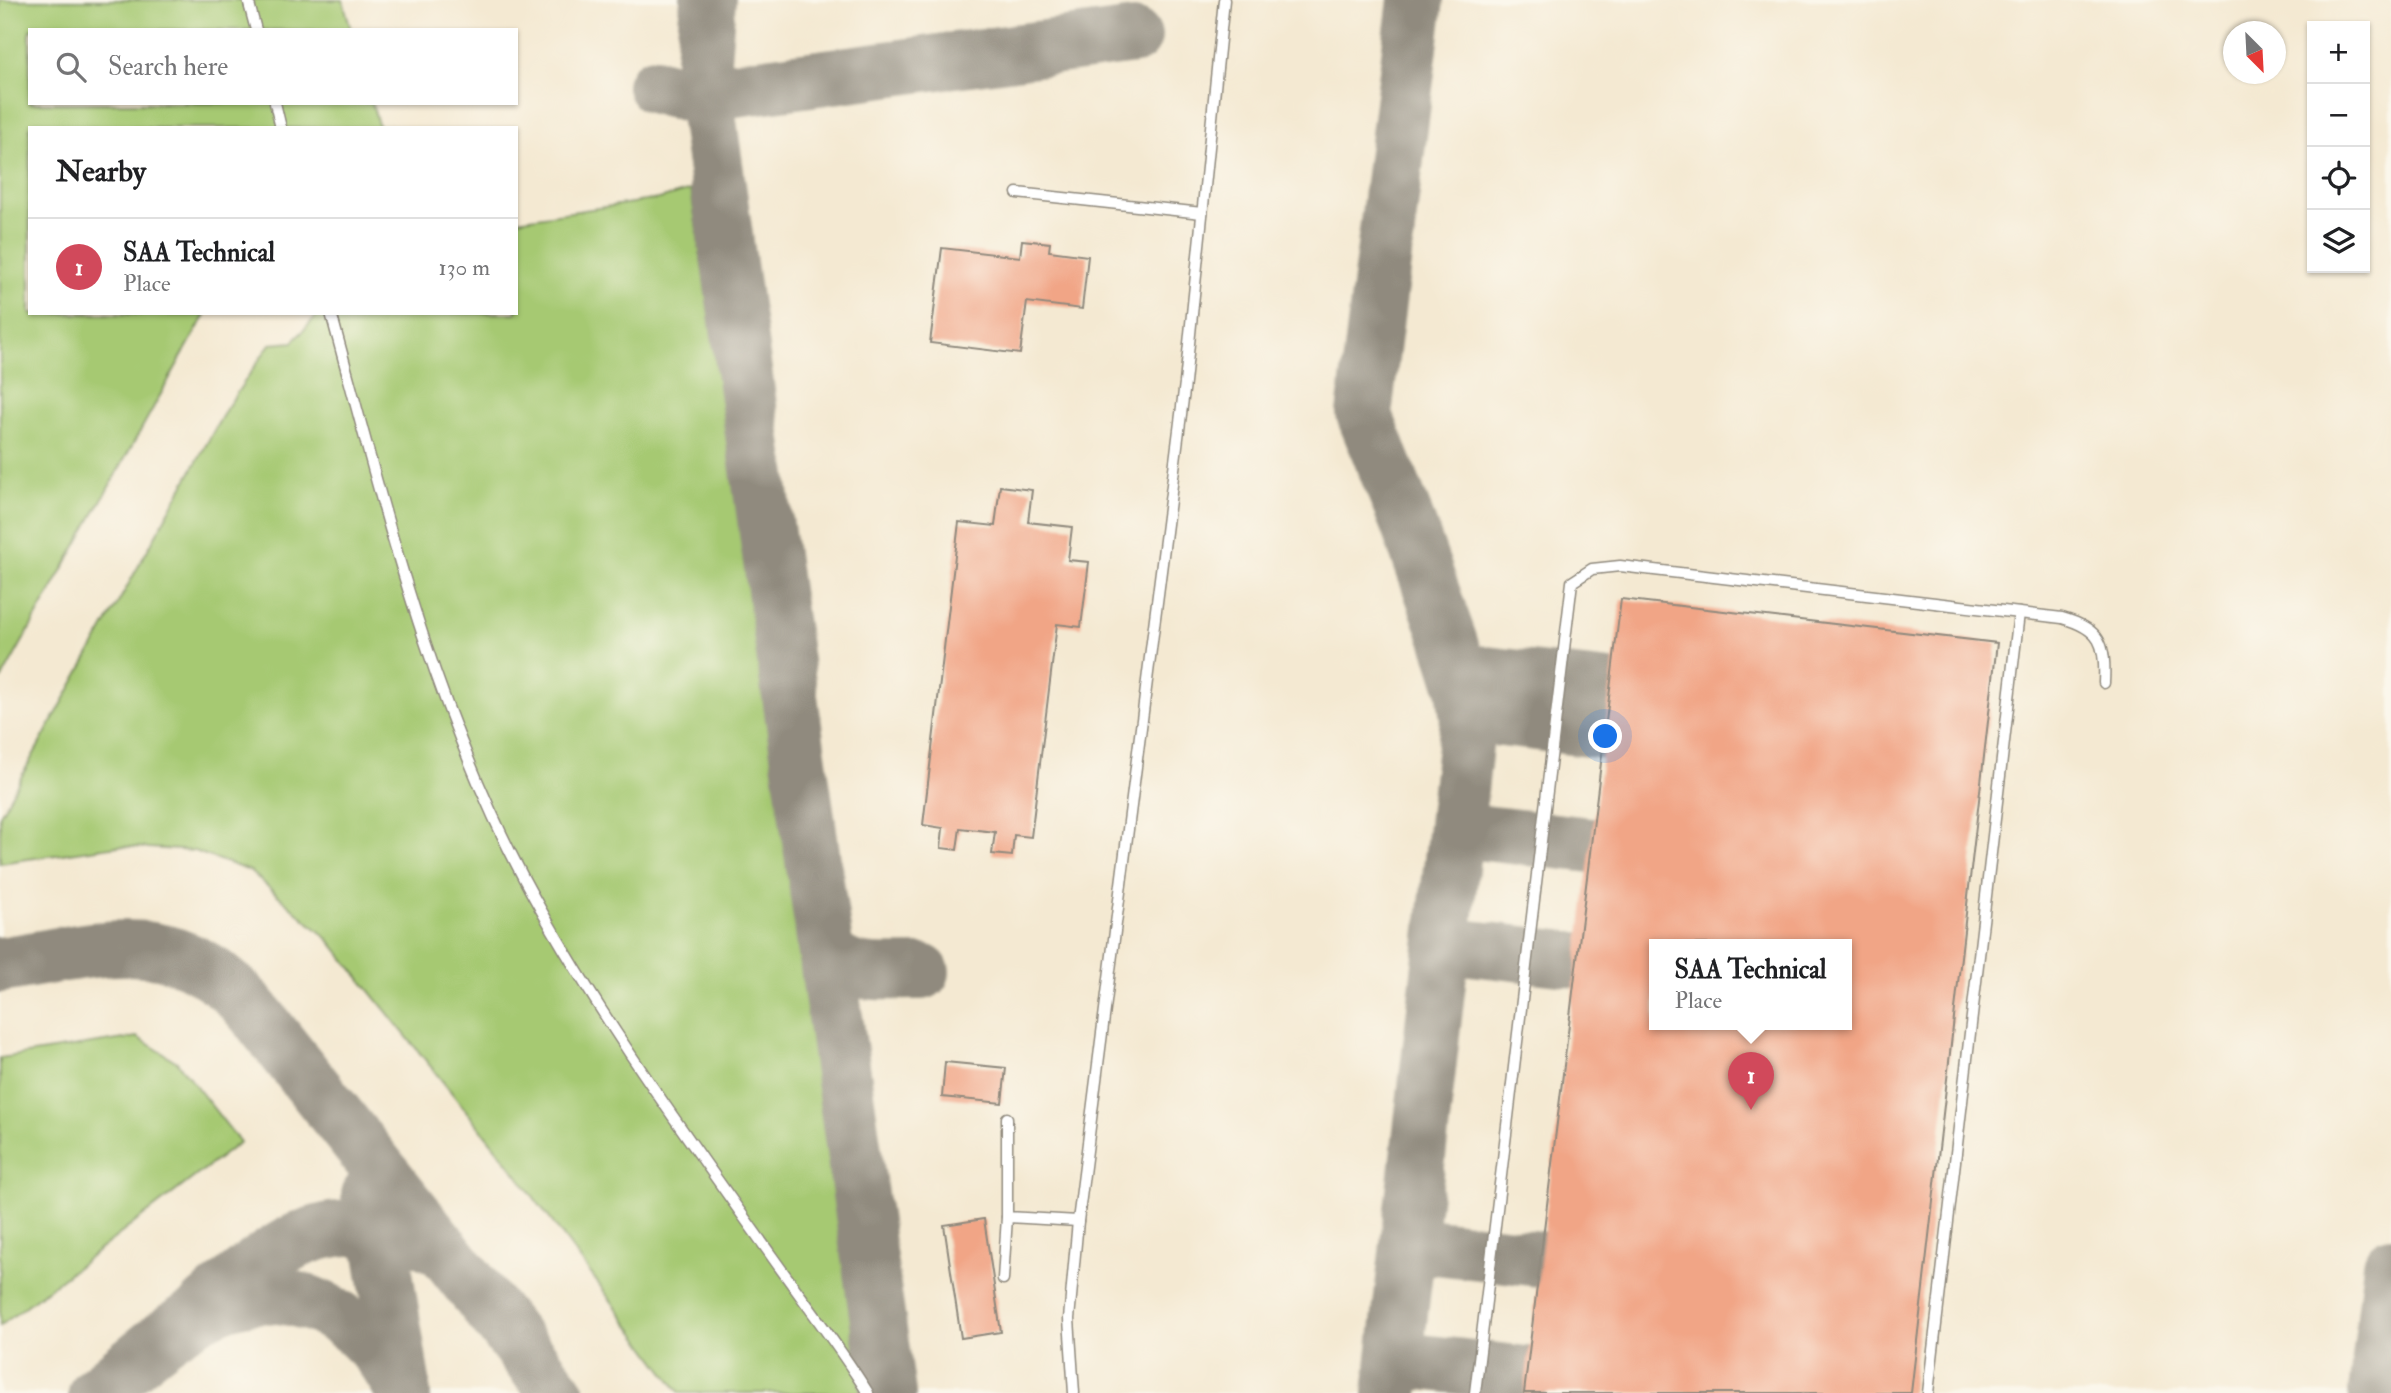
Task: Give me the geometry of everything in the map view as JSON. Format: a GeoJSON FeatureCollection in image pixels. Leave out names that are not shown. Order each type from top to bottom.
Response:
{"type":"FeatureCollection","features":[{"type":"Feature","properties":{"kind":"lane"},"geometry":{"type":"LineString","coordinates":[[248,0],[255,28]]}},
{"type":"Feature","properties":{"kind":"lane"},"geometry":{"type":"LineString","coordinates":[[1074,1393],[1069,1319],[1078,1221],[1185,383],[1224,0]]}},
{"type":"Feature","properties":{"kind":"lane"},"geometry":{"type":"LineString","coordinates":[[275,105],[281,126]]}},
{"type":"Feature","properties":{"kind":"lane"},"geometry":{"type":"LineString","coordinates":[[1017,193],[1202,213]]}},
{"type":"Feature","properties":{"kind":"lane"},"geometry":{"type":"LineString","coordinates":[[332,315],[418,625],[450,717],[502,835],[551,926],[609,1020],[867,1393]]}},
{"type":"Feature","properties":{"kind":"lane"},"geometry":{"type":"LineString","coordinates":[[1475,1393],[1572,582],[1592,569],[1620,566],[2019,613],[2081,624],[2098,636],[2103,651],[2104,683]]}},
{"type":"Feature","properties":{"kind":"lane"},"geometry":{"type":"LineString","coordinates":[[1928,1393],[2019,613]]}},
{"type":"Feature","properties":{"kind":"lane"},"geometry":{"type":"LineString","coordinates":[[1003,1279],[1007,1118]]}},
{"type":"Feature","properties":{"kind":"lane"},"geometry":{"type":"LineString","coordinates":[[1006,1217],[1078,1221]]}},
{"type":"Feature","properties":{"kind":"green space"},"geometry":{"type":"Polygon","coordinates":[[[0,0],[343,0],[350,28],[28,28],[28,105],[373,105],[378,126],[28,126],[28,315],[205,315],[0,682],[0,0]]]}},
{"type":"Feature","properties":{"kind":"green space"},"geometry":{"type":"Polygon","coordinates":[[[691,190],[799,917],[862,1393],[680,1393],[509,1164],[329,940],[250,871],[194,851],[118,846],[0,863],[0,815],[226,409],[270,344],[293,342],[317,315],[518,315],[518,220],[659,199],[691,190]]]}},
{"type":"Feature","properties":{"kind":"green space"},"geometry":{"type":"Polygon","coordinates":[[[137,1037],[177,1062],[240,1142],[0,1326],[0,1058],[137,1037]]]}},
{"type":"Feature","properties":{"kind":"building"},"geometry":{"type":"Polygon","coordinates":[[[1022,240],[1050,243],[1049,251],[1088,256],[1082,309],[1027,302],[1020,354],[930,343],[942,248],[1020,257],[1022,240]]]}},
{"type":"Feature","properties":{"kind":"building"},"geometry":{"type":"Polygon","coordinates":[[[1000,486],[1032,490],[1028,522],[1072,527],[1068,560],[1089,562],[1081,627],[1057,624],[1031,837],[1014,835],[1012,856],[992,854],[995,832],[960,828],[957,850],[941,848],[943,828],[923,825],[959,522],[995,526],[1000,486]]]}},
{"type":"Feature","properties":{"kind":"building"},"geometry":{"type":"Polygon","coordinates":[[[1621,599],[1997,643],[1911,1393],[1524,1393],[1621,599]]]}},
{"type":"Feature","properties":{"kind":"building"},"geometry":{"type":"Polygon","coordinates":[[[945,1062],[1006,1068],[1002,1103],[942,1097],[945,1062]]]}},
{"type":"Feature","properties":{"kind":"building"},"geometry":{"type":"Polygon","coordinates":[[[984,1219],[1001,1332],[961,1338],[944,1225],[984,1219]]]}},
{"type":"Feature","properties":{"kind":"taxiway"},"geometry":{"type":"LineString","coordinates":[[708,0],[703,59],[705,93],[888,1393]]}},
{"type":"Feature","properties":{"kind":"taxiway"},"geometry":{"type":"LineString","coordinates":[[1391,1393],[1468,720],[1464,688],[1449,640],[1407,521],[1364,414],[1416,0]]}},
{"type":"Feature","properties":{"kind":"taxiway"},"geometry":{"type":"LineString","coordinates":[[655,86],[682,93],[705,93],[1134,36]]}},
{"type":"Feature","properties":{"kind":"taxiway"},"geometry":{"type":"LineString","coordinates":[[1459,671],[1610,688]]}},
{"type":"Feature","properties":{"kind":"taxiway"},"geometry":{"type":"LineString","coordinates":[[1468,715],[1605,731]]}},
{"type":"Feature","properties":{"kind":"taxiway"},"geometry":{"type":"LineString","coordinates":[[1456,830],[1591,845]]}},
{"type":"Feature","properties":{"kind":"taxiway"},"geometry":{"type":"LineString","coordinates":[[1443,945],[1577,960]]}},
{"type":"Feature","properties":{"kind":"taxiway"},"geometry":{"type":"LineString","coordinates":[[0,965],[72,953],[137,948],[167,953],[197,964],[225,983],[254,1012],[557,1393]]}},
{"type":"Feature","properties":{"kind":"taxiway"},"geometry":{"type":"LineString","coordinates":[[825,948],[833,958],[856,969],[869,972],[922,972]]}},
{"type":"Feature","properties":{"kind":"taxiway"},"geometry":{"type":"LineString","coordinates":[[369,1195],[382,1253],[402,1381]]}},
{"type":"Feature","properties":{"kind":"taxiway"},"geometry":{"type":"LineString","coordinates":[[207,1305],[249,1271],[290,1244],[335,1229],[390,1231],[419,1238],[445,1252]]}},
{"type":"Feature","properties":{"kind":"taxiway"},"geometry":{"type":"LineString","coordinates":[[1409,1244],[1540,1259]]}},
{"type":"Feature","properties":{"kind":"taxiway"},"geometry":{"type":"LineString","coordinates":[[2376,1393],[2391,1265]]}},
{"type":"Feature","properties":{"kind":"taxiway"},"geometry":{"type":"LineString","coordinates":[[96,1393],[166,1336],[196,1316],[241,1298],[270,1296],[298,1300],[325,1310],[349,1325],[371,1344],[389,1367],[403,1393]]}},
{"type":"Feature","properties":{"kind":"taxiway"},"geometry":{"type":"LineString","coordinates":[[1395,1359],[1526,1374]]}},
{"type":"Feature","properties":{"kind":"place","name":"SAA Technical"},"geometry":{"type":"Point","coordinates":[1751,1110]}}]}
